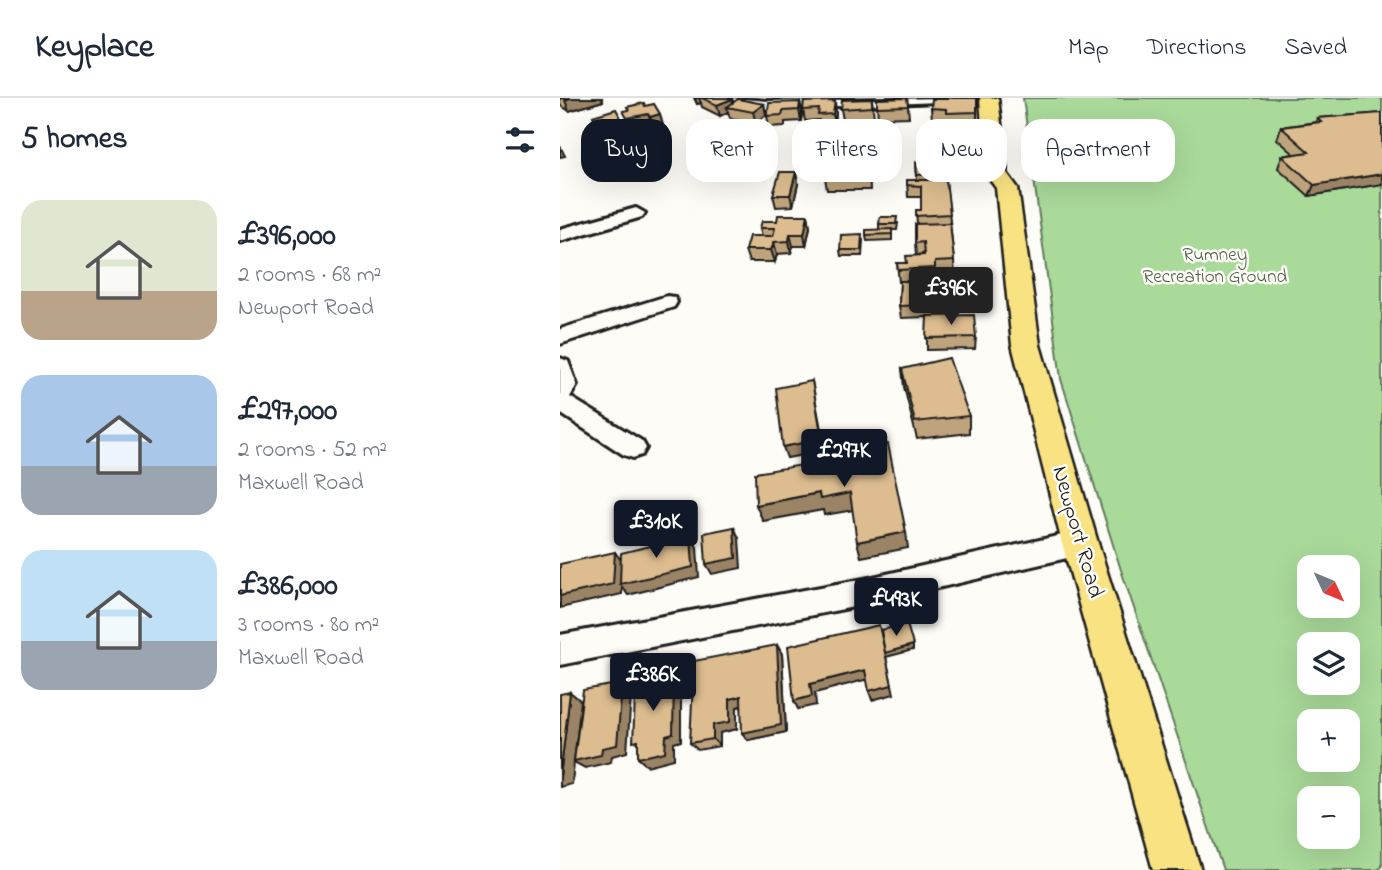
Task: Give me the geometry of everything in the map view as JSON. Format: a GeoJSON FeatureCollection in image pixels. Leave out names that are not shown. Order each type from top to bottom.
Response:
{"type":"FeatureCollection","features":[{"type":"Feature","properties":{"kind":"main road","name":"Newport Road"},"geometry":{"type":"LineString","coordinates":[[989,98],[996,173],[1007,188],[1027,345],[1080,543],[1177,870]]}},
{"type":"Feature","properties":{"kind":"main road","name":"Newport Road"},"geometry":{"type":"LineString","coordinates":[[1007,98],[1016,170],[1007,188]]}},
{"type":"Feature","properties":{"kind":"street"},"geometry":{"type":"LineString","coordinates":[[739,98],[768,105],[939,98]]}},
{"type":"Feature","properties":{"kind":"street"},"geometry":{"type":"LineString","coordinates":[[560,235],[636,213]]}},
{"type":"Feature","properties":{"kind":"street"},"geometry":{"type":"LineString","coordinates":[[560,337],[667,302]]}},
{"type":"Feature","properties":{"kind":"street"},"geometry":{"type":"LineString","coordinates":[[560,366],[565,384],[560,394]]}},
{"type":"Feature","properties":{"kind":"street"},"geometry":{"type":"LineString","coordinates":[[560,402],[633,447]]}},
{"type":"Feature","properties":{"kind":"street"},"geometry":{"type":"LineString","coordinates":[[560,650],[850,595],[1080,543]]}},
{"type":"Feature","properties":{"kind":"shaded area"},"geometry":{"type":"Polygon","coordinates":[[[976,101],[977,119],[931,119],[931,108],[935,102],[976,101]]]}},
{"type":"Feature","properties":{"kind":"green space","name":"Rumney Recreation Ground"},"geometry":{"type":"Polygon","coordinates":[[[1023,98],[1382,98],[1382,867],[1377,870],[1223,870],[1121,570],[1061,379],[1034,182],[1175,182],[1175,119],[1026,119],[1023,98]]]}},
{"type":"Feature","properties":{"kind":"building"},"geometry":{"type":"Polygon","coordinates":[[[702,98],[731,98],[732,99],[717,105],[702,98]]]}},
{"type":"Feature","properties":{"kind":"building"},"geometry":{"type":"Polygon","coordinates":[[[907,98],[908,106],[877,107],[877,99],[907,98]]]}},
{"type":"Feature","properties":{"kind":"building"},"geometry":{"type":"Polygon","coordinates":[[[977,98],[977,112],[946,113],[946,109],[931,108],[932,99],[977,98]]]}},
{"type":"Feature","properties":{"kind":"building"},"geometry":{"type":"Polygon","coordinates":[[[738,99],[764,104],[753,112],[727,107],[738,99]]]}},
{"type":"Feature","properties":{"kind":"building"},"geometry":{"type":"Polygon","coordinates":[[[872,99],[872,107],[841,109],[842,100],[872,99]]]}},
{"type":"Feature","properties":{"kind":"building"},"geometry":{"type":"Polygon","coordinates":[[[835,101],[833,114],[818,115],[819,109],[803,110],[804,102],[835,101]]]}},
{"type":"Feature","properties":{"kind":"building"},"geometry":{"type":"Polygon","coordinates":[[[800,102],[799,110],[767,116],[769,103],[800,102]]]}},
{"type":"Feature","properties":{"kind":"building"},"geometry":{"type":"Polygon","coordinates":[[[644,103],[645,106],[654,104],[660,114],[627,118],[623,111],[629,110],[627,107],[644,103]]]}},
{"type":"Feature","properties":{"kind":"building"},"geometry":{"type":"Polygon","coordinates":[[[616,109],[621,119],[594,119],[593,116],[616,109]]]}},
{"type":"Feature","properties":{"kind":"building"},"geometry":{"type":"Polygon","coordinates":[[[1382,113],[1382,174],[1314,185],[1282,156],[1309,152],[1281,127],[1321,122],[1317,118],[1382,113]]]}},
{"type":"Feature","properties":{"kind":"building"},"geometry":{"type":"Polygon","coordinates":[[[780,172],[792,172],[793,182],[790,195],[773,195],[780,172]]]}},
{"type":"Feature","properties":{"kind":"building"},"geometry":{"type":"Polygon","coordinates":[[[907,180],[946,182],[950,214],[916,216],[916,210],[921,210],[921,186],[907,185],[907,180]]]}},
{"type":"Feature","properties":{"kind":"building"},"geometry":{"type":"Polygon","coordinates":[[[778,215],[808,215],[804,234],[790,234],[789,241],[774,242],[771,250],[745,250],[749,236],[773,236],[775,228],[760,228],[762,221],[777,221],[778,215]]]}},
{"type":"Feature","properties":{"kind":"building"},"geometry":{"type":"Polygon","coordinates":[[[880,217],[897,217],[896,224],[879,224],[880,217]]]}},
{"type":"Feature","properties":{"kind":"building"},"geometry":{"type":"Polygon","coordinates":[[[950,223],[954,261],[935,262],[935,268],[898,270],[897,263],[907,263],[906,256],[924,255],[923,242],[915,243],[915,224],[950,223]]]}},
{"type":"Feature","properties":{"kind":"building"},"geometry":{"type":"Polygon","coordinates":[[[892,229],[892,234],[866,235],[866,230],[892,229]]]}},
{"type":"Feature","properties":{"kind":"building"},"geometry":{"type":"Polygon","coordinates":[[[862,234],[861,250],[840,250],[841,235],[862,234]]]}},
{"type":"Feature","properties":{"kind":"building"},"geometry":{"type":"Polygon","coordinates":[[[954,272],[956,304],[899,306],[900,281],[913,281],[913,275],[954,272]]]}},
{"type":"Feature","properties":{"kind":"building"},"geometry":{"type":"Polygon","coordinates":[[[974,315],[976,337],[926,338],[927,316],[974,315]]]}},
{"type":"Feature","properties":{"kind":"building"},"geometry":{"type":"Polygon","coordinates":[[[949,358],[969,416],[915,422],[902,369],[949,358]]]}},
{"type":"Feature","properties":{"kind":"building"},"geometry":{"type":"Polygon","coordinates":[[[812,381],[822,439],[783,447],[776,388],[812,381]]]}},
{"type":"Feature","properties":{"kind":"building"},"geometry":{"type":"Polygon","coordinates":[[[888,444],[906,532],[857,542],[850,493],[820,499],[819,493],[756,505],[755,473],[861,455],[860,448],[888,444]]]}},
{"type":"Feature","properties":{"kind":"building"},"geometry":{"type":"Polygon","coordinates":[[[734,527],[736,558],[706,564],[704,533],[734,527]]]}},
{"type":"Feature","properties":{"kind":"building"},"geometry":{"type":"Polygon","coordinates":[[[691,536],[693,567],[620,584],[621,553],[691,536]]]}},
{"type":"Feature","properties":{"kind":"building"},"geometry":{"type":"Polygon","coordinates":[[[615,552],[613,584],[560,596],[560,564],[615,552]]]}},
{"type":"Feature","properties":{"kind":"building"},"geometry":{"type":"Polygon","coordinates":[[[907,624],[913,645],[885,653],[881,630],[907,624]]]}},
{"type":"Feature","properties":{"kind":"building"},"geometry":{"type":"Polygon","coordinates":[[[879,625],[892,685],[869,691],[865,670],[810,684],[812,696],[794,701],[788,646],[879,625]]]}},
{"type":"Feature","properties":{"kind":"building"},"geometry":{"type":"Polygon","coordinates":[[[777,645],[781,725],[742,733],[741,696],[730,699],[730,722],[713,725],[713,739],[690,743],[694,661],[777,645]]]}},
{"type":"Feature","properties":{"kind":"building"},"geometry":{"type":"Polygon","coordinates":[[[664,669],[664,682],[674,679],[673,734],[666,736],[665,752],[638,758],[638,741],[633,742],[636,676],[664,669]]]}},
{"type":"Feature","properties":{"kind":"building"},"geometry":{"type":"Polygon","coordinates":[[[611,685],[610,689],[622,687],[617,745],[602,748],[601,755],[574,761],[583,690],[611,685]]]}},
{"type":"Feature","properties":{"kind":"building"},"geometry":{"type":"Polygon","coordinates":[[[570,692],[560,777],[560,694],[570,692]]]}}]}
